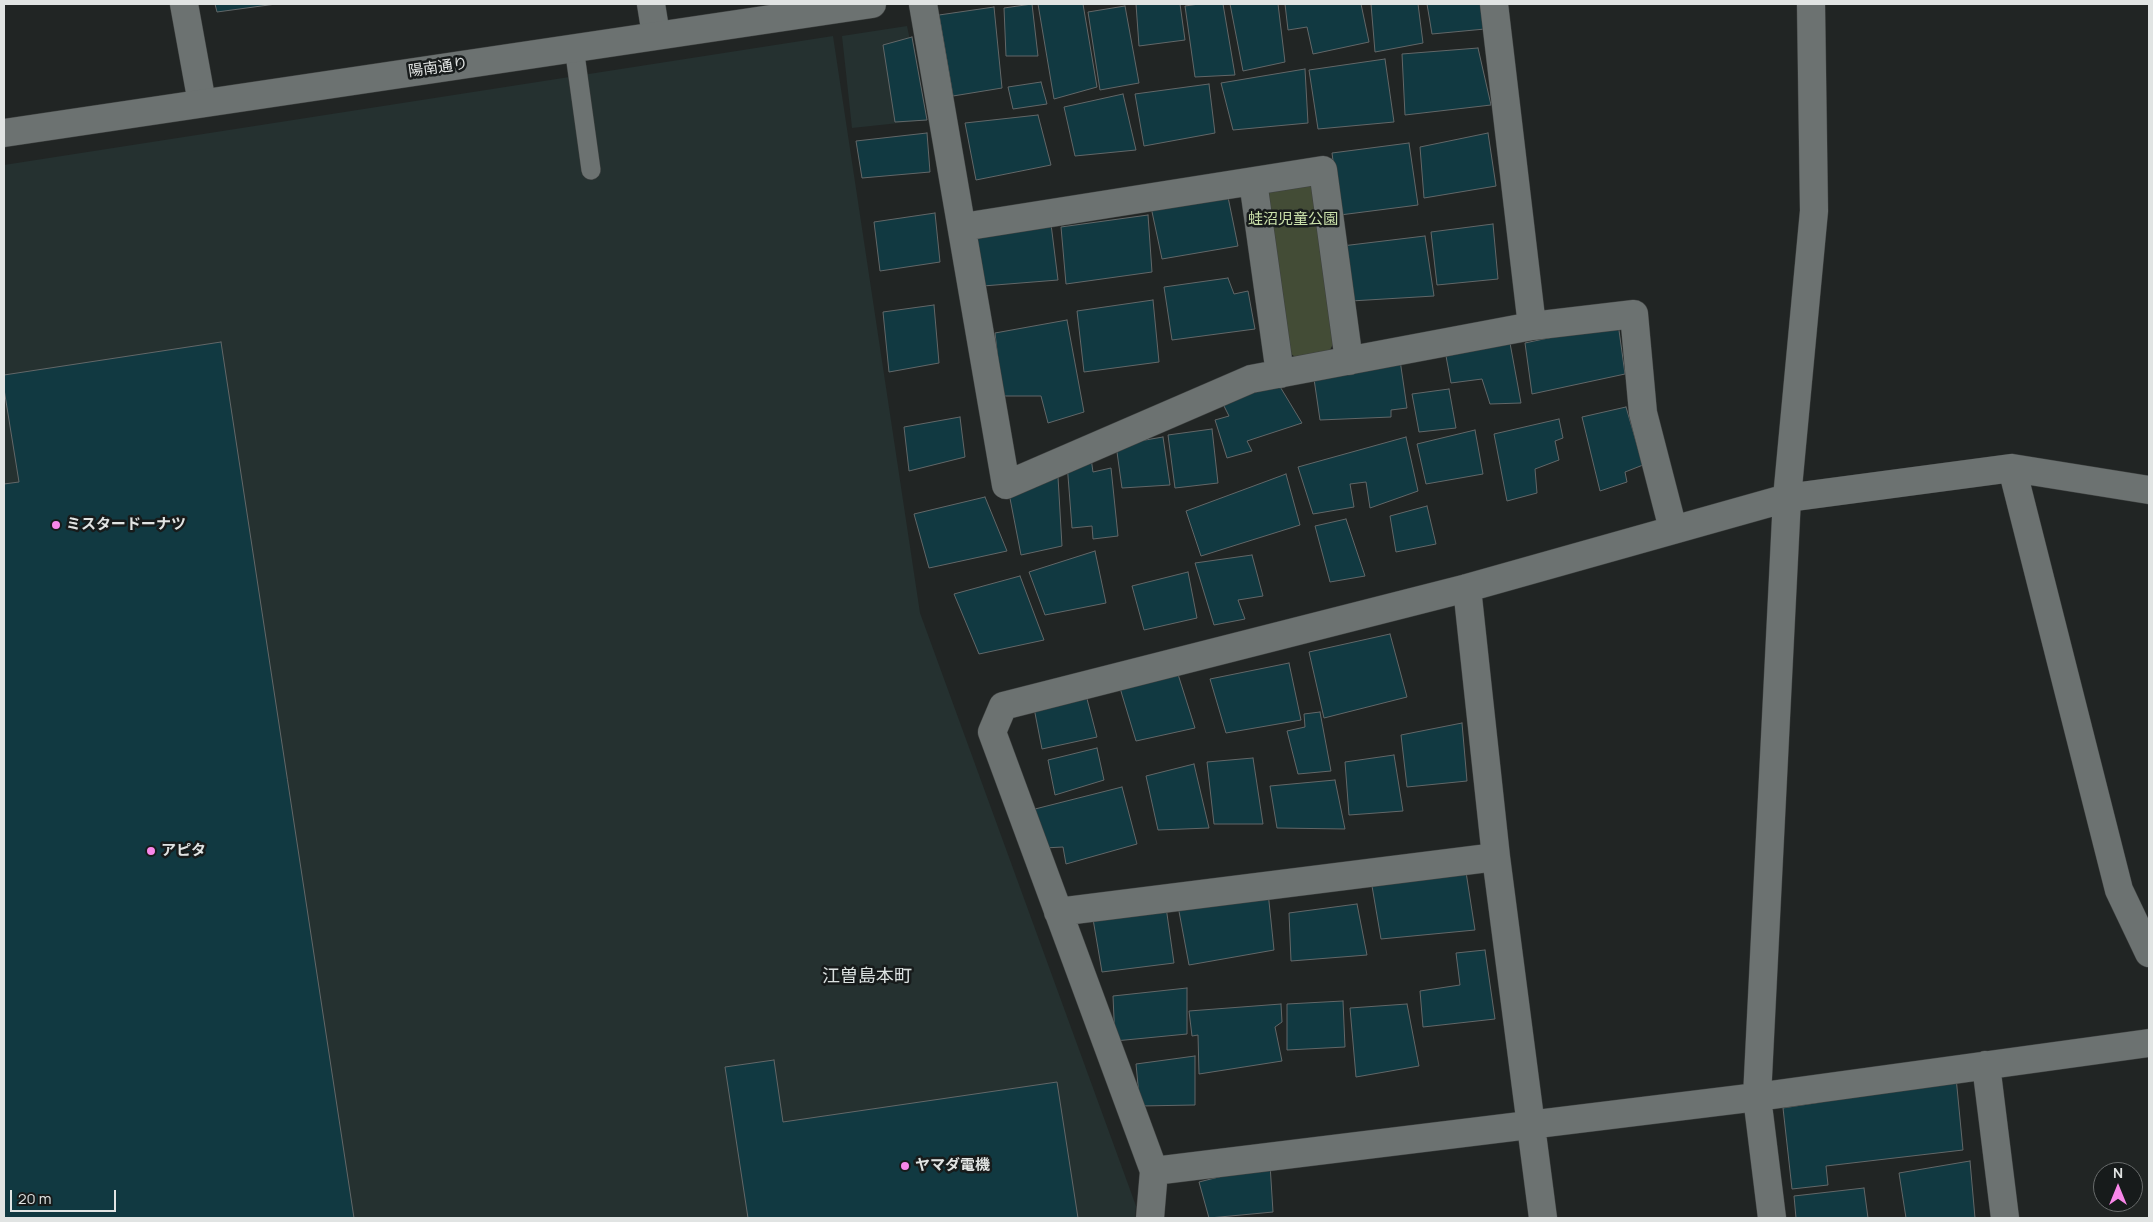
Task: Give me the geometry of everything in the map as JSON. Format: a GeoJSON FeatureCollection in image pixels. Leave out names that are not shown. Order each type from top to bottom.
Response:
{"type":"FeatureCollection","features":[{"type":"Feature","properties":{"kind":"street"},"geometry":{"type":"LineString","coordinates":[[184,4],[202,103]]}},
{"type":"Feature","properties":{"kind":"street"},"geometry":{"type":"LineString","coordinates":[[651,4],[656,35]]}},
{"type":"Feature","properties":{"kind":"street","name":"陽南通り"},"geometry":{"type":"LineString","coordinates":[[4,133],[872,4]]}},
{"type":"Feature","properties":{"kind":"street"},"geometry":{"type":"LineString","coordinates":[[923,4],[963,226],[1006,485],[1251,379],[1532,326],[1634,314],[1644,413],[1673,529]]}},
{"type":"Feature","properties":{"kind":"street"},"geometry":{"type":"LineString","coordinates":[[1494,4],[1532,326]]}},
{"type":"Feature","properties":{"kind":"street"},"geometry":{"type":"LineString","coordinates":[[1772,1218],[1757,1097],[1786,498],[1814,211],[1812,4]]}},
{"type":"Feature","properties":{"kind":"street"},"geometry":{"type":"LineString","coordinates":[[963,226],[1323,170],[1349,361]]}},
{"type":"Feature","properties":{"kind":"street"},"geometry":{"type":"LineString","coordinates":[[1253,181],[1280,374]]}},
{"type":"Feature","properties":{"kind":"street"},"geometry":{"type":"LineString","coordinates":[[2012,468],[2119,890],[2149,953]]}},
{"type":"Feature","properties":{"kind":"street"},"geometry":{"type":"LineString","coordinates":[[1150,1218],[1154,1171],[992,732],[1002,706],[1467,588],[1786,498],[2012,468],[2149,490]]}},
{"type":"Feature","properties":{"kind":"street"},"geometry":{"type":"LineString","coordinates":[[1467,588],[1496,857],[1543,1218]]}},
{"type":"Feature","properties":{"kind":"street"},"geometry":{"type":"LineString","coordinates":[[1058,912],[1496,857]]}},
{"type":"Feature","properties":{"kind":"street"},"geometry":{"type":"LineString","coordinates":[[1154,1171],[1532,1123],[1757,1097],[2149,1043]]}},
{"type":"Feature","properties":{"kind":"street"},"geometry":{"type":"LineString","coordinates":[[1986,1065],[2005,1218]]}},
{"type":"Feature","properties":{"kind":"lane"},"geometry":{"type":"LineString","coordinates":[[574,48],[591,170]]}},
{"type":"Feature","properties":{"kind":"shaded area"},"geometry":{"type":"Polygon","coordinates":[[[907,26],[927,120],[852,128],[842,36],[907,26]]]}},
{"type":"Feature","properties":{"kind":"shaded area"},"geometry":{"type":"Polygon","coordinates":[[[833,36],[920,613],[1136,1206],[1135,1218],[4,1218],[4,165],[833,36]]]}},
{"type":"Feature","properties":{"kind":"green space","name":"蛙沼児童公園"},"geometry":{"type":"Polygon","coordinates":[[[1303,180],[1314,188],[1334,342],[1329,352],[1295,357],[1285,349],[1265,197],[1270,185],[1303,180]]]}},
{"type":"Feature","properties":{"kind":"building"},"geometry":{"type":"Polygon","coordinates":[[[215,4],[276,4],[217,12],[215,4]]]}},
{"type":"Feature","properties":{"kind":"building"},"geometry":{"type":"Polygon","coordinates":[[[1032,4],[1038,56],[1006,56],[1004,8],[1032,4]]]}},
{"type":"Feature","properties":{"kind":"building"},"geometry":{"type":"Polygon","coordinates":[[[1038,4],[1083,4],[1097,87],[1054,99],[1038,4]]]}},
{"type":"Feature","properties":{"kind":"building"},"geometry":{"type":"Polygon","coordinates":[[[1136,4],[1180,4],[1185,40],[1139,46],[1136,4]]]}},
{"type":"Feature","properties":{"kind":"building"},"geometry":{"type":"Polygon","coordinates":[[[1223,4],[1235,75],[1195,77],[1185,6],[1223,4]]]}},
{"type":"Feature","properties":{"kind":"building"},"geometry":{"type":"Polygon","coordinates":[[[1230,4],[1278,4],[1285,62],[1243,71],[1230,4]]]}},
{"type":"Feature","properties":{"kind":"building"},"geometry":{"type":"Polygon","coordinates":[[[1285,4],[1361,4],[1369,42],[1313,54],[1307,27],[1288,30],[1285,4]]]}},
{"type":"Feature","properties":{"kind":"building"},"geometry":{"type":"Polygon","coordinates":[[[1371,4],[1418,4],[1423,43],[1375,52],[1371,4]]]}},
{"type":"Feature","properties":{"kind":"building"},"geometry":{"type":"Polygon","coordinates":[[[1427,4],[1483,4],[1485,29],[1432,34],[1427,4]]]}},
{"type":"Feature","properties":{"kind":"building"},"geometry":{"type":"Polygon","coordinates":[[[1125,6],[1139,83],[1100,90],[1088,12],[1125,6]]]}},
{"type":"Feature","properties":{"kind":"building"},"geometry":{"type":"Polygon","coordinates":[[[994,7],[1002,88],[953,96],[939,15],[994,7]]]}},
{"type":"Feature","properties":{"kind":"building"},"geometry":{"type":"Polygon","coordinates":[[[912,37],[927,120],[895,122],[883,45],[912,37]]]}},
{"type":"Feature","properties":{"kind":"building"},"geometry":{"type":"Polygon","coordinates":[[[1478,48],[1491,105],[1405,115],[1402,54],[1478,48]]]}},
{"type":"Feature","properties":{"kind":"building"},"geometry":{"type":"Polygon","coordinates":[[[1385,59],[1394,122],[1318,129],[1309,70],[1385,59]]]}},
{"type":"Feature","properties":{"kind":"building"},"geometry":{"type":"Polygon","coordinates":[[[1305,69],[1308,123],[1233,130],[1221,83],[1305,69]]]}},
{"type":"Feature","properties":{"kind":"building"},"geometry":{"type":"Polygon","coordinates":[[[1041,82],[1047,104],[1013,109],[1008,87],[1041,82]]]}},
{"type":"Feature","properties":{"kind":"building"},"geometry":{"type":"Polygon","coordinates":[[[1209,84],[1215,133],[1144,146],[1135,94],[1209,84]]]}},
{"type":"Feature","properties":{"kind":"building"},"geometry":{"type":"Polygon","coordinates":[[[1123,94],[1136,150],[1075,156],[1064,107],[1123,94]]]}},
{"type":"Feature","properties":{"kind":"building"},"geometry":{"type":"Polygon","coordinates":[[[1038,115],[1051,165],[976,180],[965,123],[1038,115]]]}},
{"type":"Feature","properties":{"kind":"building"},"geometry":{"type":"Polygon","coordinates":[[[927,133],[930,172],[862,178],[856,141],[927,133]]]}},
{"type":"Feature","properties":{"kind":"building"},"geometry":{"type":"Polygon","coordinates":[[[1488,133],[1496,186],[1424,198],[1420,147],[1488,133]]]}},
{"type":"Feature","properties":{"kind":"building"},"geometry":{"type":"Polygon","coordinates":[[[1409,143],[1418,205],[1340,215],[1332,153],[1409,143]]]}},
{"type":"Feature","properties":{"kind":"building"},"geometry":{"type":"Polygon","coordinates":[[[1227,192],[1238,246],[1162,259],[1151,207],[1227,192]]]}},
{"type":"Feature","properties":{"kind":"building"},"geometry":{"type":"Polygon","coordinates":[[[935,213],[940,262],[880,271],[874,222],[935,213]]]}},
{"type":"Feature","properties":{"kind":"building"},"geometry":{"type":"Polygon","coordinates":[[[1148,215],[1152,272],[1066,284],[1061,227],[1148,215]]]}},
{"type":"Feature","properties":{"kind":"building"},"geometry":{"type":"Polygon","coordinates":[[[1051,224],[1058,280],[983,286],[976,232],[1051,224]]]}},
{"type":"Feature","properties":{"kind":"building"},"geometry":{"type":"Polygon","coordinates":[[[1493,224],[1498,279],[1437,285],[1431,232],[1493,224]]]}},
{"type":"Feature","properties":{"kind":"building"},"geometry":{"type":"Polygon","coordinates":[[[1425,236],[1434,296],[1351,301],[1342,246],[1425,236]]]}},
{"type":"Feature","properties":{"kind":"building"},"geometry":{"type":"Polygon","coordinates":[[[1228,278],[1234,294],[1248,291],[1255,329],[1172,340],[1164,287],[1228,278]]]}},
{"type":"Feature","properties":{"kind":"building"},"geometry":{"type":"Polygon","coordinates":[[[1153,300],[1159,362],[1084,372],[1077,311],[1153,300]]]}},
{"type":"Feature","properties":{"kind":"building"},"geometry":{"type":"Polygon","coordinates":[[[934,305],[939,363],[889,372],[883,312],[934,305]]]}},
{"type":"Feature","properties":{"kind":"building"},"geometry":{"type":"Polygon","coordinates":[[[1067,320],[1084,412],[1048,423],[1041,396],[1002,396],[995,333],[1067,320]]]}},
{"type":"Feature","properties":{"kind":"building"},"geometry":{"type":"Polygon","coordinates":[[[1618,323],[1625,374],[1532,394],[1525,343],[1618,323]]]}},
{"type":"Feature","properties":{"kind":"building","name":"アピタ"},"geometry":{"type":"Polygon","coordinates":[[[221,342],[354,1218],[4,1218],[4,484],[19,482],[4,389],[4,375],[221,342]]]}},
{"type":"Feature","properties":{"kind":"building"},"geometry":{"type":"Polygon","coordinates":[[[1510,343],[1521,403],[1490,404],[1482,379],[1451,383],[1446,356],[1510,343]]]}},
{"type":"Feature","properties":{"kind":"building"},"geometry":{"type":"Polygon","coordinates":[[[1400,360],[1407,408],[1391,410],[1391,417],[1320,420],[1313,372],[1400,360]]]}},
{"type":"Feature","properties":{"kind":"building"},"geometry":{"type":"Polygon","coordinates":[[[1276,380],[1302,423],[1247,441],[1252,451],[1227,458],[1215,420],[1229,416],[1219,396],[1276,380]]]}},
{"type":"Feature","properties":{"kind":"building"},"geometry":{"type":"Polygon","coordinates":[[[1449,389],[1456,428],[1419,432],[1412,394],[1449,389]]]}},
{"type":"Feature","properties":{"kind":"building"},"geometry":{"type":"Polygon","coordinates":[[[1626,407],[1643,465],[1625,472],[1627,482],[1600,491],[1582,417],[1626,407]]]}},
{"type":"Feature","properties":{"kind":"building"},"geometry":{"type":"Polygon","coordinates":[[[960,417],[965,457],[909,471],[904,427],[960,417]]]}},
{"type":"Feature","properties":{"kind":"building"},"geometry":{"type":"Polygon","coordinates":[[[1559,419],[1563,438],[1555,441],[1559,460],[1535,469],[1537,493],[1507,501],[1494,434],[1559,419]]]}},
{"type":"Feature","properties":{"kind":"building"},"geometry":{"type":"Polygon","coordinates":[[[1212,429],[1218,483],[1175,488],[1168,435],[1212,429]]]}},
{"type":"Feature","properties":{"kind":"building"},"geometry":{"type":"Polygon","coordinates":[[[1475,430],[1483,474],[1426,484],[1417,444],[1475,430]]]}},
{"type":"Feature","properties":{"kind":"building"},"geometry":{"type":"Polygon","coordinates":[[[1163,437],[1170,485],[1122,488],[1116,445],[1163,437]]]}},
{"type":"Feature","properties":{"kind":"building"},"geometry":{"type":"Polygon","coordinates":[[[1406,437],[1418,491],[1370,508],[1366,482],[1350,484],[1354,507],[1313,514],[1298,467],[1406,437]]]}},
{"type":"Feature","properties":{"kind":"building"},"geometry":{"type":"Polygon","coordinates":[[[1091,458],[1093,472],[1111,468],[1118,536],[1093,539],[1092,526],[1072,528],[1067,463],[1091,458]]]}},
{"type":"Feature","properties":{"kind":"building"},"geometry":{"type":"Polygon","coordinates":[[[1286,474],[1300,525],[1201,556],[1186,511],[1286,474]]]}},
{"type":"Feature","properties":{"kind":"building"},"geometry":{"type":"Polygon","coordinates":[[[1058,477],[1062,546],[1021,555],[1008,488],[1058,477]]]}},
{"type":"Feature","properties":{"kind":"building"},"geometry":{"type":"Polygon","coordinates":[[[985,497],[1007,551],[929,568],[914,514],[985,497]]]}},
{"type":"Feature","properties":{"kind":"building"},"geometry":{"type":"Polygon","coordinates":[[[1427,506],[1436,544],[1396,552],[1390,516],[1427,506]]]}},
{"type":"Feature","properties":{"kind":"building"},"geometry":{"type":"Polygon","coordinates":[[[1346,519],[1365,576],[1330,582],[1315,526],[1346,519]]]}},
{"type":"Feature","properties":{"kind":"building"},"geometry":{"type":"Polygon","coordinates":[[[1095,551],[1106,603],[1045,615],[1029,572],[1095,551]]]}},
{"type":"Feature","properties":{"kind":"building"},"geometry":{"type":"Polygon","coordinates":[[[1252,555],[1263,596],[1238,600],[1245,619],[1214,625],[1195,563],[1252,555]]]}},
{"type":"Feature","properties":{"kind":"building"},"geometry":{"type":"Polygon","coordinates":[[[1188,572],[1197,618],[1144,630],[1132,586],[1188,572]]]}},
{"type":"Feature","properties":{"kind":"building"},"geometry":{"type":"Polygon","coordinates":[[[1020,576],[1044,640],[979,654],[954,594],[1020,576]]]}},
{"type":"Feature","properties":{"kind":"building"},"geometry":{"type":"Polygon","coordinates":[[[1390,634],[1407,697],[1324,718],[1309,652],[1390,634]]]}},
{"type":"Feature","properties":{"kind":"building"},"geometry":{"type":"Polygon","coordinates":[[[1289,663],[1301,720],[1226,733],[1210,679],[1289,663]]]}},
{"type":"Feature","properties":{"kind":"building"},"geometry":{"type":"Polygon","coordinates":[[[1177,671],[1195,728],[1136,741],[1120,688],[1177,671]]]}},
{"type":"Feature","properties":{"kind":"building"},"geometry":{"type":"Polygon","coordinates":[[[1086,695],[1097,737],[1042,749],[1034,708],[1086,695]]]}},
{"type":"Feature","properties":{"kind":"building"},"geometry":{"type":"Polygon","coordinates":[[[1320,712],[1331,771],[1298,774],[1287,731],[1305,727],[1304,714],[1320,712]]]}},
{"type":"Feature","properties":{"kind":"building"},"geometry":{"type":"Polygon","coordinates":[[[1462,723],[1467,781],[1407,787],[1401,735],[1462,723]]]}},
{"type":"Feature","properties":{"kind":"building"},"geometry":{"type":"Polygon","coordinates":[[[1097,748],[1104,780],[1055,795],[1048,760],[1097,748]]]}},
{"type":"Feature","properties":{"kind":"building"},"geometry":{"type":"Polygon","coordinates":[[[1394,755],[1403,811],[1349,815],[1345,762],[1394,755]]]}},
{"type":"Feature","properties":{"kind":"building"},"geometry":{"type":"Polygon","coordinates":[[[1253,758],[1263,824],[1214,824],[1207,762],[1253,758]]]}},
{"type":"Feature","properties":{"kind":"building"},"geometry":{"type":"Polygon","coordinates":[[[1194,764],[1209,828],[1158,830],[1146,776],[1194,764]]]}},
{"type":"Feature","properties":{"kind":"building"},"geometry":{"type":"Polygon","coordinates":[[[1335,780],[1345,829],[1277,828],[1270,786],[1335,780]]]}},
{"type":"Feature","properties":{"kind":"building"},"geometry":{"type":"Polygon","coordinates":[[[1122,787],[1137,844],[1066,864],[1063,847],[1044,848],[1035,809],[1122,787]]]}},
{"type":"Feature","properties":{"kind":"building"},"geometry":{"type":"Polygon","coordinates":[[[1466,872],[1475,930],[1381,939],[1372,886],[1466,872]]]}},
{"type":"Feature","properties":{"kind":"building"},"geometry":{"type":"Polygon","coordinates":[[[1268,892],[1274,950],[1189,965],[1178,906],[1268,892]]]}},
{"type":"Feature","properties":{"kind":"building"},"geometry":{"type":"Polygon","coordinates":[[[1357,904],[1367,955],[1291,961],[1289,913],[1357,904]]]}},
{"type":"Feature","properties":{"kind":"building"},"geometry":{"type":"Polygon","coordinates":[[[1166,907],[1174,963],[1102,972],[1093,919],[1166,907]]]}},
{"type":"Feature","properties":{"kind":"building"},"geometry":{"type":"Polygon","coordinates":[[[1485,950],[1495,1019],[1423,1027],[1420,991],[1460,985],[1456,953],[1485,950]]]}},
{"type":"Feature","properties":{"kind":"building"},"geometry":{"type":"Polygon","coordinates":[[[1187,988],[1187,1034],[1115,1041],[1113,996],[1187,988]]]}},
{"type":"Feature","properties":{"kind":"building"},"geometry":{"type":"Polygon","coordinates":[[[1343,1001],[1345,1047],[1287,1050],[1287,1004],[1343,1001]]]}},
{"type":"Feature","properties":{"kind":"building"},"geometry":{"type":"Polygon","coordinates":[[[1281,1004],[1282,1022],[1275,1027],[1282,1061],[1199,1074],[1198,1035],[1192,1036],[1189,1011],[1281,1004]]]}},
{"type":"Feature","properties":{"kind":"building"},"geometry":{"type":"Polygon","coordinates":[[[1407,1004],[1419,1066],[1356,1077],[1350,1008],[1407,1004]]]}},
{"type":"Feature","properties":{"kind":"building"},"geometry":{"type":"Polygon","coordinates":[[[1195,1056],[1195,1105],[1140,1106],[1136,1064],[1195,1056]]]}},
{"type":"Feature","properties":{"kind":"building","name":"ヤマダ電機"},"geometry":{"type":"Polygon","coordinates":[[[774,1060],[783,1122],[1057,1082],[1078,1218],[748,1218],[725,1067],[774,1060]]]}},
{"type":"Feature","properties":{"kind":"building"},"geometry":{"type":"Polygon","coordinates":[[[1956,1077],[1963,1150],[1826,1166],[1828,1185],[1792,1189],[1783,1108],[1821,1102],[1819,1095],[1956,1077]]]}},
{"type":"Feature","properties":{"kind":"building"},"geometry":{"type":"Polygon","coordinates":[[[1970,1161],[1975,1218],[1906,1218],[1899,1173],[1970,1161]]]}},
{"type":"Feature","properties":{"kind":"building"},"geometry":{"type":"Polygon","coordinates":[[[1270,1164],[1273,1212],[1209,1218],[1199,1182],[1270,1164]]]}},
{"type":"Feature","properties":{"kind":"building"},"geometry":{"type":"Polygon","coordinates":[[[1864,1188],[1868,1218],[1796,1218],[1794,1196],[1864,1188]]]}},
{"type":"Feature","properties":{"kind":"place","name":"ミスタードーナツ"},"geometry":{"type":"Point","coordinates":[56,525]}},
{"type":"Feature","properties":{"kind":"place","name":"アピタ"},"geometry":{"type":"Point","coordinates":[151,851]}},
{"type":"Feature","properties":{"kind":"place","name":"ヤマダ電機"},"geometry":{"type":"Point","coordinates":[905,1166]}},
{"type":"Feature","properties":{"kind":"district","name":"江曽島本町"},"geometry":{"type":"Point","coordinates":[867,977]}}]}
